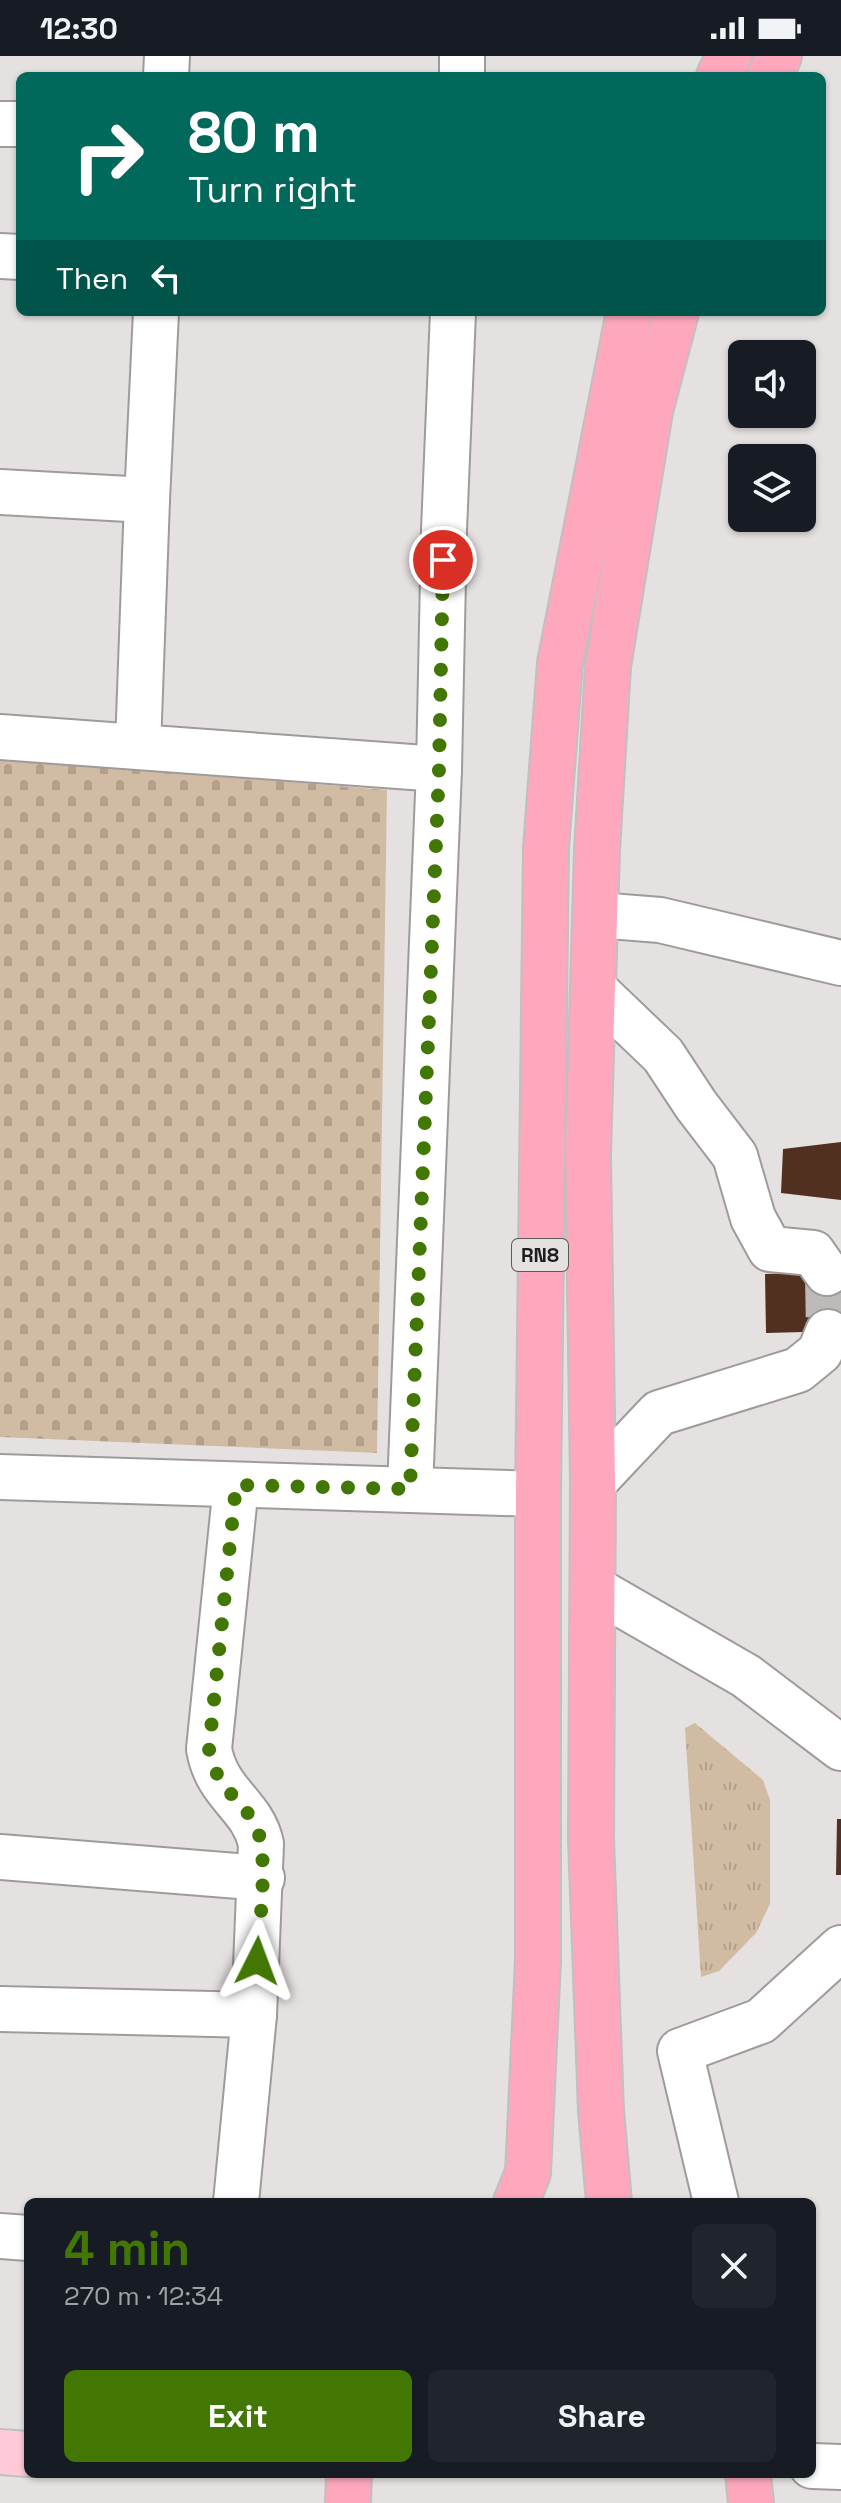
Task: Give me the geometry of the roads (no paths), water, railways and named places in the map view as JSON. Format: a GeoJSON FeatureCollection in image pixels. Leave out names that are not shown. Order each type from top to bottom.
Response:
{"type":"FeatureCollection","features":[{"type":"Feature","properties":{"kind":"highway","name":"RN8"},"geometry":{"type":"LineString","coordinates":[[518,2198],[528,2173],[538,1960],[538,1494],[546,848],[560,663],[628,316]]}},
{"type":"Feature","properties":{"kind":"highway","name":"RN8"},"geometry":{"type":"LineString","coordinates":[[609,2198],[601,2111],[591,1839],[593,1483],[588,1154],[597,850],[608,666],[650,411],[675,316]]}},
{"type":"Feature","properties":{"kind":"highway"},"geometry":{"type":"LineString","coordinates":[[348,2503],[349,2478]]}},
{"type":"Feature","properties":{"kind":"highway"},"geometry":{"type":"LineString","coordinates":[[748,2478],[751,2503]]}},
{"type":"Feature","properties":{"kind":"main road"},"geometry":{"type":"LineString","coordinates":[[0,2452],[24,2454]]}},
{"type":"Feature","properties":{"kind":"street"},"geometry":{"type":"LineString","coordinates":[[138,746],[156,316]]}},
{"type":"Feature","properties":{"kind":"street"},"geometry":{"type":"LineString","coordinates":[[410,1489],[439,769],[453,316]]}},
{"type":"Feature","properties":{"kind":"street"},"geometry":{"type":"LineString","coordinates":[[0,492],[147,500]]}},
{"type":"Feature","properties":{"kind":"street"},"geometry":{"type":"LineString","coordinates":[[0,737],[439,769]]}},
{"type":"Feature","properties":{"kind":"street"},"geometry":{"type":"LineString","coordinates":[[597,915],[660,920],[841,963]]}},
{"type":"Feature","properties":{"kind":"street"},"geometry":{"type":"LineString","coordinates":[[595,990],[663,1055],[735,1156],[753,1218],[770,1249],[813,1253],[827,1273]]}},
{"type":"Feature","properties":{"kind":"street"},"geometry":{"type":"LineString","coordinates":[[593,1483],[659,1413],[798,1370],[820,1352],[828,1332]]}},
{"type":"Feature","properties":{"kind":"street"},"geometry":{"type":"LineString","coordinates":[[0,1490],[0,1477],[538,1494]]}},
{"type":"Feature","properties":{"kind":"street"},"geometry":{"type":"LineString","coordinates":[[236,1485],[209,1749],[212,1765],[224,1789],[259,1834],[262,1878],[254,2015],[236,2198]]}},
{"type":"Feature","properties":{"kind":"street"},"geometry":{"type":"LineString","coordinates":[[593,1588],[746,1676],[841,1748]]}},
{"type":"Feature","properties":{"kind":"street"},"geometry":{"type":"LineString","coordinates":[[0,1857],[262,1878]]}},
{"type":"Feature","properties":{"kind":"street"},"geometry":{"type":"LineString","coordinates":[[715,2198],[680,2051],[761,2021],[841,1948]]}},
{"type":"Feature","properties":{"kind":"street"},"geometry":{"type":"LineString","coordinates":[[0,2009],[254,2015]]}},
{"type":"Feature","properties":{"kind":"street"},"geometry":{"type":"LineString","coordinates":[[0,2236],[24,2238]]}},
{"type":"Feature","properties":{"kind":"street"},"geometry":{"type":"LineString","coordinates":[[816,2466],[841,2467]]}},
{"type":"Feature","properties":{"kind":"tunnel"},"geometry":{"type":"LineString","coordinates":[[827,1273],[828,1332]]}}]}
